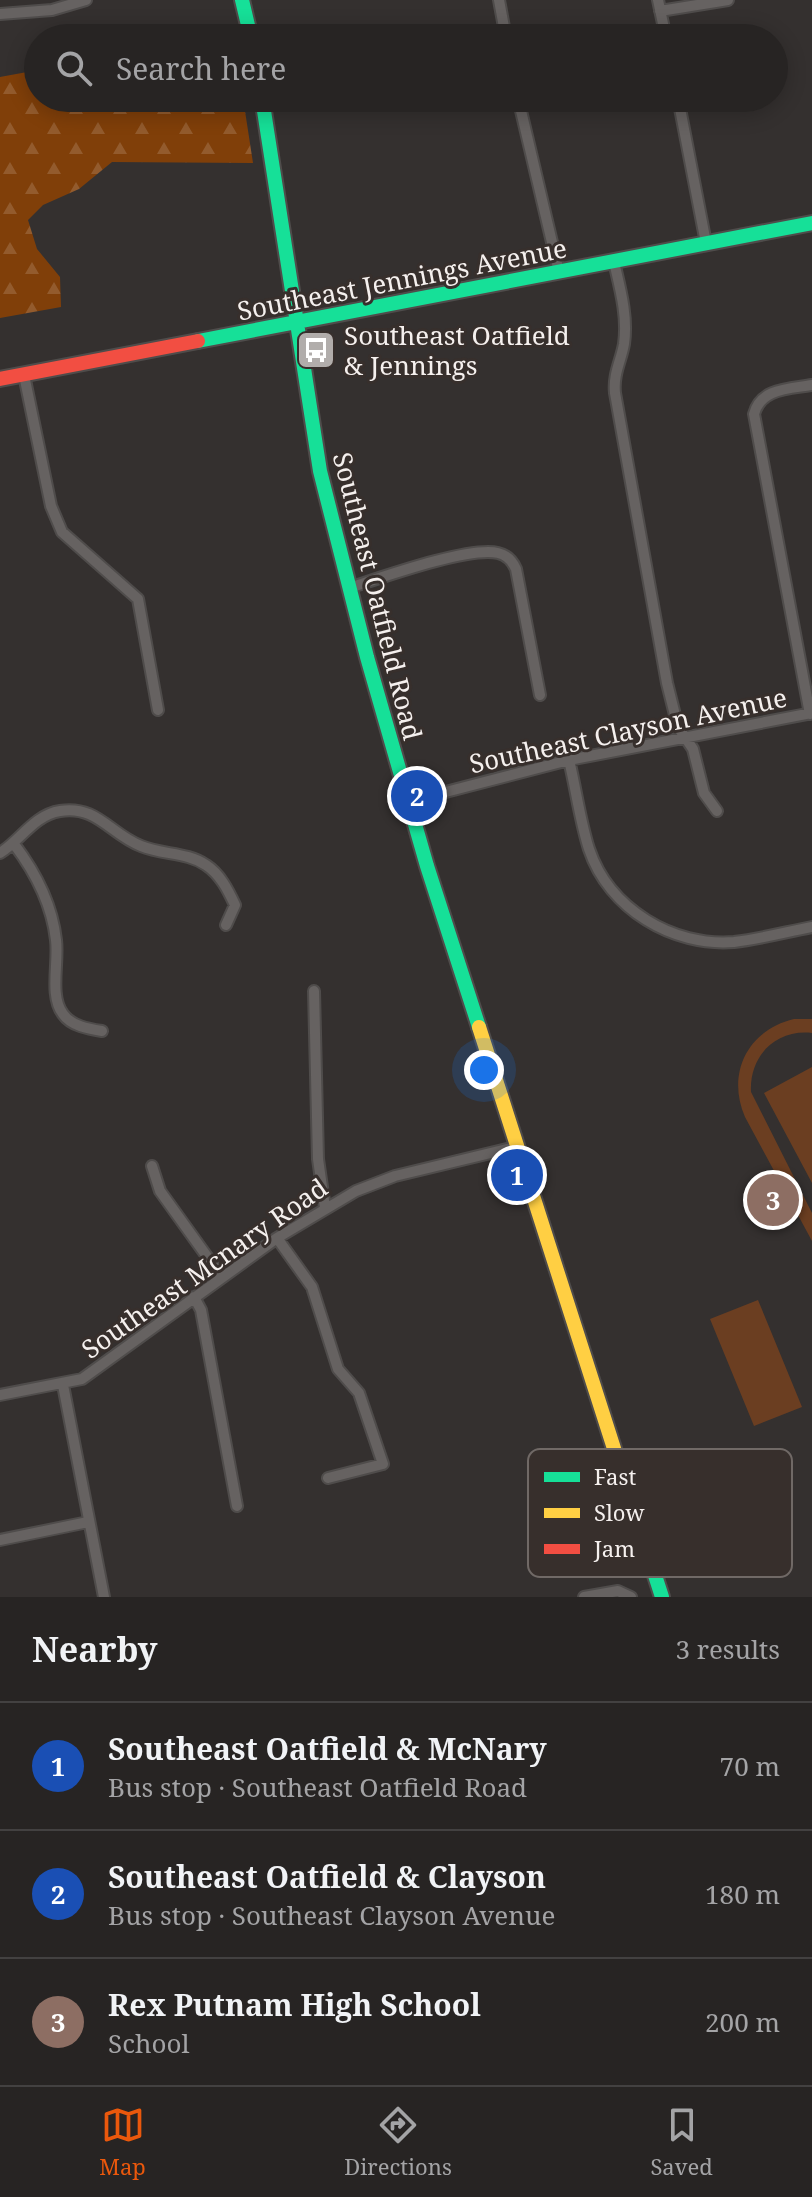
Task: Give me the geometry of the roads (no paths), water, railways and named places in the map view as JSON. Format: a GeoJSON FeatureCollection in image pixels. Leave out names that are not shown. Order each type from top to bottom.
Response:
{"type":"FeatureCollection","features":[{"type":"Feature","properties":{"kind":"main road"},"geometry":{"type":"LineString","coordinates":[[242,0],[248,24]]}},
{"type":"Feature","properties":{"kind":"main road","name":"Southeast Oatfield Road"},"geometry":{"type":"LineString","coordinates":[[264,112],[320,471],[349,588],[407,802],[615,1449]]}},
{"type":"Feature","properties":{"kind":"main road","name":"Southeast Jennings Avenue"},"geometry":{"type":"LineString","coordinates":[[0,379],[812,223]]}},
{"type":"Feature","properties":{"kind":"main road","name":"Southeast Oatfield Road"},"geometry":{"type":"LineString","coordinates":[[656,1577],[662,1597]]}},
{"type":"Feature","properties":{"kind":"street"},"geometry":{"type":"LineString","coordinates":[[0,14],[52,10],[86,0]]}},
{"type":"Feature","properties":{"kind":"street"},"geometry":{"type":"LineString","coordinates":[[499,0],[503,24]]}},
{"type":"Feature","properties":{"kind":"street"},"geometry":{"type":"LineString","coordinates":[[659,6],[728,0]]}},
{"type":"Feature","properties":{"kind":"street"},"geometry":{"type":"LineString","coordinates":[[521,112],[559,272]]}},
{"type":"Feature","properties":{"kind":"street"},"geometry":{"type":"LineString","coordinates":[[681,112],[706,243]]}},
{"type":"Feature","properties":{"kind":"street"},"geometry":{"type":"LineString","coordinates":[[614,262],[625,326],[624,347],[615,373],[615,393],[667,683],[678,727],[693,749],[704,793],[717,811]]}},
{"type":"Feature","properties":{"kind":"street"},"geometry":{"type":"LineString","coordinates":[[24,375],[51,506],[62,532],[138,599],[158,710]]}},
{"type":"Feature","properties":{"kind":"street"},"geometry":{"type":"LineString","coordinates":[[811,713],[754,414],[756,405],[771,393],[812,385]]}},
{"type":"Feature","properties":{"kind":"street"},"geometry":{"type":"LineString","coordinates":[[349,588],[420,565],[494,552],[508,557],[516,569],[540,695]]}},
{"type":"Feature","properties":{"kind":"street","name":"Southeast Clayson Avenue"},"geometry":{"type":"LineString","coordinates":[[407,802],[569,760],[811,713]]}},
{"type":"Feature","properties":{"kind":"street"},"geometry":{"type":"LineString","coordinates":[[569,760],[596,864],[613,890],[643,918],[682,936],[717,942],[812,927]]}},
{"type":"Feature","properties":{"kind":"street"},"geometry":{"type":"LineString","coordinates":[[0,853],[38,820],[55,812],[91,813],[134,843],[193,858],[209,866],[224,883],[235,905],[226,925]]}},
{"type":"Feature","properties":{"kind":"street"},"geometry":{"type":"LineString","coordinates":[[14,844],[30,865],[53,919],[56,993],[62,1014],[73,1023],[102,1031]]}},
{"type":"Feature","properties":{"kind":"street"},"geometry":{"type":"LineString","coordinates":[[314,991],[318,1159],[325,1208]]}},
{"type":"Feature","properties":{"kind":"street","name":"Southeast Mcnary Road"},"geometry":{"type":"LineString","coordinates":[[0,1395],[63,1385],[87,1376],[277,1238],[325,1208],[395,1176],[511,1148],[522,1157]]}},
{"type":"Feature","properties":{"kind":"street"},"geometry":{"type":"LineString","coordinates":[[152,1166],[160,1191],[221,1276]]}},
{"type":"Feature","properties":{"kind":"street"},"geometry":{"type":"LineString","coordinates":[[277,1238],[312,1287],[338,1369],[359,1393],[383,1464],[328,1478]]}},
{"type":"Feature","properties":{"kind":"street"},"geometry":{"type":"LineString","coordinates":[[194,1297],[201,1310],[237,1506]]}},
{"type":"Feature","properties":{"kind":"street"},"geometry":{"type":"LineString","coordinates":[[63,1385],[104,1597]]}},
{"type":"Feature","properties":{"kind":"street"},"geometry":{"type":"LineString","coordinates":[[0,1540],[88,1522]]}},
{"type":"Feature","properties":{"kind":"street"},"geometry":{"type":"LineString","coordinates":[[584,1597],[618,1591],[631,1597]]}},
{"type":"Feature","properties":{"kind":"place","name":"Southeast Oatfield & Jennings"},"geometry":{"type":"Point","coordinates":[316,350]}},
{"type":"Feature","properties":{"kind":"place","name":"Southeast Oatfield & Clayson"},"geometry":{"type":"Point","coordinates":[417,796]}},
{"type":"Feature","properties":{"kind":"place","name":"Southeast Oatfield & McNary"},"geometry":{"type":"Point","coordinates":[517,1175]}},
{"type":"Feature","properties":{"kind":"place","name":"Rex Putnam High School"},"geometry":{"type":"Point","coordinates":[773,1200]}}]}
